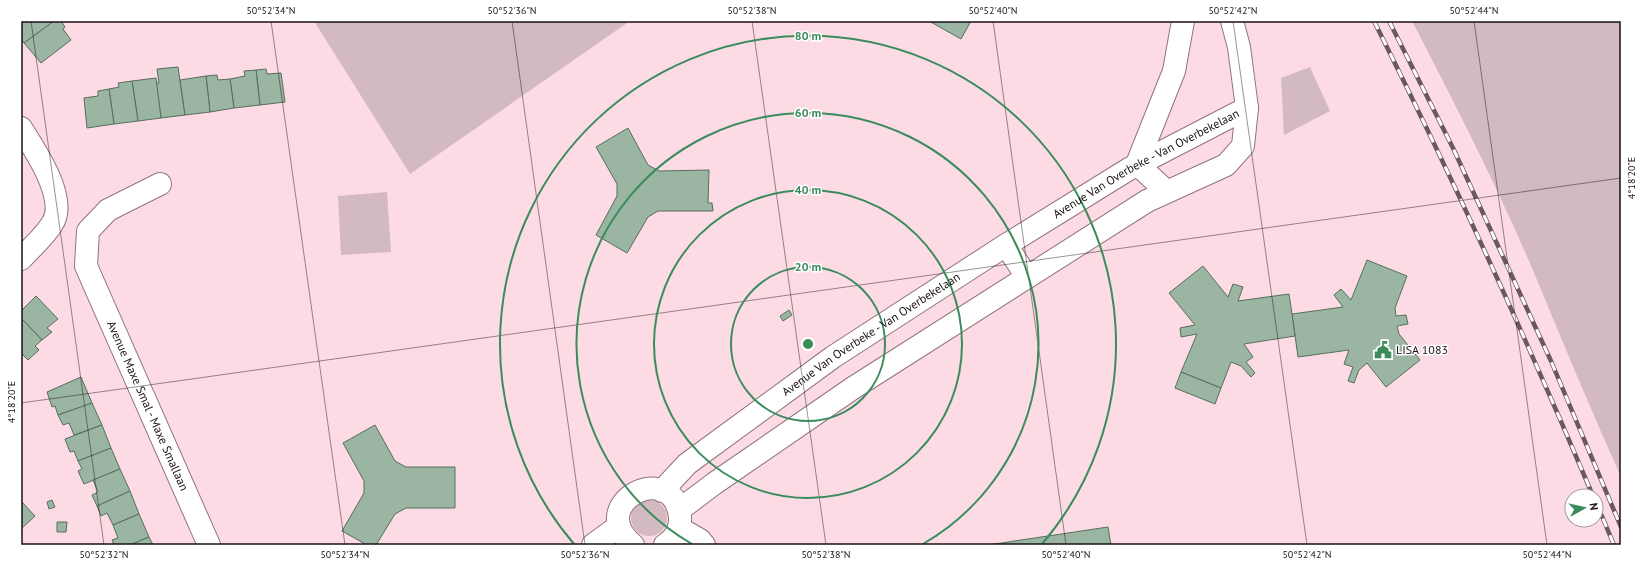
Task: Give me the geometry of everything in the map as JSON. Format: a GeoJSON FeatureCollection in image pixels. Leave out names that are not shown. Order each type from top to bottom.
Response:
{"type":"FeatureCollection","features":[{"type":"Feature","properties":{"kind":"street"},"geometry":{"type":"LineString","coordinates":[[1166,191],[1137,164],[1174,70],[1184,21]]}},
{"type":"Feature","properties":{"kind":"street"},"geometry":{"type":"LineString","coordinates":[[1232,21],[1239,47],[1247,108]]}},
{"type":"Feature","properties":{"kind":"street","name":"Avenue Van Overbeke - Van Overbekelaan"},"geometry":{"type":"LineString","coordinates":[[662,491],[687,464],[833,357],[1006,245],[1137,164],[1247,108]]}},
{"type":"Feature","properties":{"kind":"street","name":"Avenue Van Overbeke - Van Overbekelaan"},"geometry":{"type":"LineString","coordinates":[[666,545],[674,537],[679,519],[715,483],[853,388],[1147,201],[1166,191],[1226,165],[1243,146],[1247,108]]}},
{"type":"Feature","properties":{"kind":"street"},"geometry":{"type":"LineString","coordinates":[[21,128],[43,163],[57,201],[53,223],[21,259]]}},
{"type":"Feature","properties":{"kind":"street","name":"Avenue Maxe Smal - Maxe Smallaan"},"geometry":{"type":"LineString","coordinates":[[160,184],[108,210],[88,231],[86,266],[209,545]]}},
{"type":"Feature","properties":{"kind":"street"},"geometry":{"type":"LineString","coordinates":[[1006,245],[1027,277]]}},
{"type":"Feature","properties":{"kind":"street"},"geometry":{"type":"LineString","coordinates":[[633,545],[625,538],[619,526],[619,514],[622,504],[630,495],[640,489],[651,488],[662,491],[673,499],[679,519],[704,545]]}},
{"type":"Feature","properties":{"kind":"street"},"geometry":{"type":"LineString","coordinates":[[593,545],[619,526]]}},
{"type":"Feature","properties":{"kind":"shaded area"},"geometry":{"type":"Polygon","coordinates":[[[314,21],[630,21],[410,174],[314,21]]]}},
{"type":"Feature","properties":{"kind":"shaded area"},"geometry":{"type":"Polygon","coordinates":[[[1412,21],[1621,21],[1621,477],[1504,205],[1412,21]]]}},
{"type":"Feature","properties":{"kind":"shaded area"},"geometry":{"type":"Polygon","coordinates":[[[1310,67],[1330,111],[1284,135],[1281,78],[1310,67]]]}},
{"type":"Feature","properties":{"kind":"shaded area"},"geometry":{"type":"Polygon","coordinates":[[[387,192],[391,252],[341,255],[338,196],[387,192]]]}},
{"type":"Feature","properties":{"kind":"shaded area"},"geometry":{"type":"Polygon","coordinates":[[[653,500],[662,505],[666,511],[666,525],[662,531],[653,536],[645,536],[636,531],[632,525],[631,514],[636,505],[642,501],[653,500]]]}},
{"type":"Feature","properties":{"kind":"building"},"geometry":{"type":"Polygon","coordinates":[[[21,21],[53,22],[24,43],[21,38],[21,21]]]}},
{"type":"Feature","properties":{"kind":"building"},"geometry":{"type":"Polygon","coordinates":[[[54,21],[61,21],[65,27],[63,29],[71,40],[41,63],[24,43],[54,21]]]}},
{"type":"Feature","properties":{"kind":"building"},"geometry":{"type":"Polygon","coordinates":[[[929,21],[971,21],[961,39],[929,21]]]}},
{"type":"Feature","properties":{"kind":"building"},"geometry":{"type":"Polygon","coordinates":[[[178,67],[185,115],[161,118],[156,83],[159,83],[157,69],[178,67]]]}},
{"type":"Feature","properties":{"kind":"building"},"geometry":{"type":"Polygon","coordinates":[[[266,69],[267,74],[281,73],[285,102],[260,105],[256,70],[266,69]]]}},
{"type":"Feature","properties":{"kind":"building"},"geometry":{"type":"Polygon","coordinates":[[[256,70],[260,105],[234,108],[230,79],[245,76],[244,71],[256,70]]]}},
{"type":"Feature","properties":{"kind":"building"},"geometry":{"type":"Polygon","coordinates":[[[217,75],[218,80],[230,79],[234,108],[210,112],[206,76],[217,75]]]}},
{"type":"Feature","properties":{"kind":"building"},"geometry":{"type":"Polygon","coordinates":[[[206,76],[210,112],[185,115],[180,80],[206,76]]]}},
{"type":"Feature","properties":{"kind":"building"},"geometry":{"type":"Polygon","coordinates":[[[156,78],[161,118],[138,121],[132,81],[156,78]]]}},
{"type":"Feature","properties":{"kind":"building"},"geometry":{"type":"Polygon","coordinates":[[[132,81],[138,121],[114,124],[109,89],[119,87],[118,83],[132,81]]]}},
{"type":"Feature","properties":{"kind":"building"},"geometry":{"type":"Polygon","coordinates":[[[109,89],[114,124],[87,128],[84,98],[98,96],[98,91],[109,89]]]}},
{"type":"Feature","properties":{"kind":"building"},"geometry":{"type":"Polygon","coordinates":[[[628,128],[648,165],[659,171],[709,170],[708,203],[712,203],[713,211],[658,211],[648,217],[627,253],[596,235],[617,196],[617,184],[596,147],[628,128]]]}},
{"type":"Feature","properties":{"kind":"building"},"geometry":{"type":"Polygon","coordinates":[[[1367,260],[1407,276],[1395,308],[1396,316],[1406,315],[1408,324],[1397,326],[1399,334],[1420,360],[1386,387],[1367,363],[1359,370],[1354,383],[1348,381],[1353,367],[1344,364],[1349,350],[1298,357],[1292,314],[1343,307],[1334,295],[1341,289],[1351,300],[1367,260]]]}},
{"type":"Feature","properties":{"kind":"building"},"geometry":{"type":"Polygon","coordinates":[[[1203,266],[1228,297],[1233,284],[1243,287],[1238,301],[1289,294],[1292,314],[1295,336],[1244,344],[1253,357],[1246,362],[1255,373],[1251,377],[1241,366],[1231,362],[1221,388],[1181,372],[1197,334],[1181,337],[1180,328],[1195,325],[1169,293],[1203,266]]]}},
{"type":"Feature","properties":{"kind":"building"},"geometry":{"type":"Polygon","coordinates":[[[36,296],[58,319],[47,328],[52,332],[42,340],[21,318],[21,311],[36,296]]]}},
{"type":"Feature","properties":{"kind":"building"},"geometry":{"type":"Polygon","coordinates":[[[789,310],[792,315],[783,321],[780,316],[789,310]]]}},
{"type":"Feature","properties":{"kind":"building"},"geometry":{"type":"Polygon","coordinates":[[[21,318],[42,340],[35,346],[39,350],[28,360],[21,353],[21,318]]]}},
{"type":"Feature","properties":{"kind":"building"},"geometry":{"type":"Polygon","coordinates":[[[1181,372],[1221,388],[1215,404],[1175,388],[1181,372]]]}},
{"type":"Feature","properties":{"kind":"building"},"geometry":{"type":"Polygon","coordinates":[[[81,377],[92,403],[58,415],[55,406],[52,407],[47,392],[81,377]]]}},
{"type":"Feature","properties":{"kind":"building"},"geometry":{"type":"Polygon","coordinates":[[[92,403],[102,425],[74,435],[69,423],[63,425],[58,415],[92,403]]]}},
{"type":"Feature","properties":{"kind":"building"},"geometry":{"type":"Polygon","coordinates":[[[102,425],[111,448],[78,461],[74,451],[70,452],[65,439],[102,425]]]}},
{"type":"Feature","properties":{"kind":"building"},"geometry":{"type":"Polygon","coordinates":[[[375,425],[395,461],[406,467],[455,467],[455,508],[406,508],[395,514],[376,545],[367,545],[342,531],[364,493],[364,481],[343,443],[375,425]]]}},
{"type":"Feature","properties":{"kind":"building"},"geometry":{"type":"Polygon","coordinates":[[[111,448],[120,469],[84,484],[78,471],[82,469],[78,461],[111,448]]]}},
{"type":"Feature","properties":{"kind":"building"},"geometry":{"type":"Polygon","coordinates":[[[120,469],[130,491],[97,506],[92,495],[98,492],[93,480],[120,469]]]}},
{"type":"Feature","properties":{"kind":"building"},"geometry":{"type":"Polygon","coordinates":[[[130,491],[139,514],[113,525],[107,513],[101,516],[97,506],[130,491]]]}},
{"type":"Feature","properties":{"kind":"building"},"geometry":{"type":"Polygon","coordinates":[[[52,500],[55,507],[49,509],[47,502],[52,500]]]}},
{"type":"Feature","properties":{"kind":"building"},"geometry":{"type":"Polygon","coordinates":[[[21,501],[35,516],[21,529],[21,501]]]}},
{"type":"Feature","properties":{"kind":"building"},"geometry":{"type":"Polygon","coordinates":[[[139,514],[149,537],[130,545],[114,545],[112,540],[118,538],[113,525],[139,514]]]}},
{"type":"Feature","properties":{"kind":"building"},"geometry":{"type":"Polygon","coordinates":[[[57,522],[67,522],[66,532],[57,532],[57,522]]]}},
{"type":"Feature","properties":{"kind":"building"},"geometry":{"type":"Polygon","coordinates":[[[1108,527],[1111,545],[988,545],[1108,527]]]}},
{"type":"Feature","properties":{"kind":"building"},"geometry":{"type":"Polygon","coordinates":[[[149,537],[153,545],[130,545],[149,537]]]}},
{"type":"Feature","properties":{"kind":"railway"},"geometry":{"type":"LineString","coordinates":[[1374,21],[1432,138],[1487,257],[1590,488]]}},
{"type":"Feature","properties":{"kind":"railway"},"geometry":{"type":"LineString","coordinates":[[1389,21],[1453,148],[1551,361],[1621,527]]}},
{"type":"Feature","properties":{"kind":"railway"},"geometry":{"type":"LineString","coordinates":[[1604,521],[1614,545]]}},
{"type":"Feature","properties":{"kind":"place","name":"LISA 1083"},"geometry":{"type":"Point","coordinates":[1383,350]}}]}
